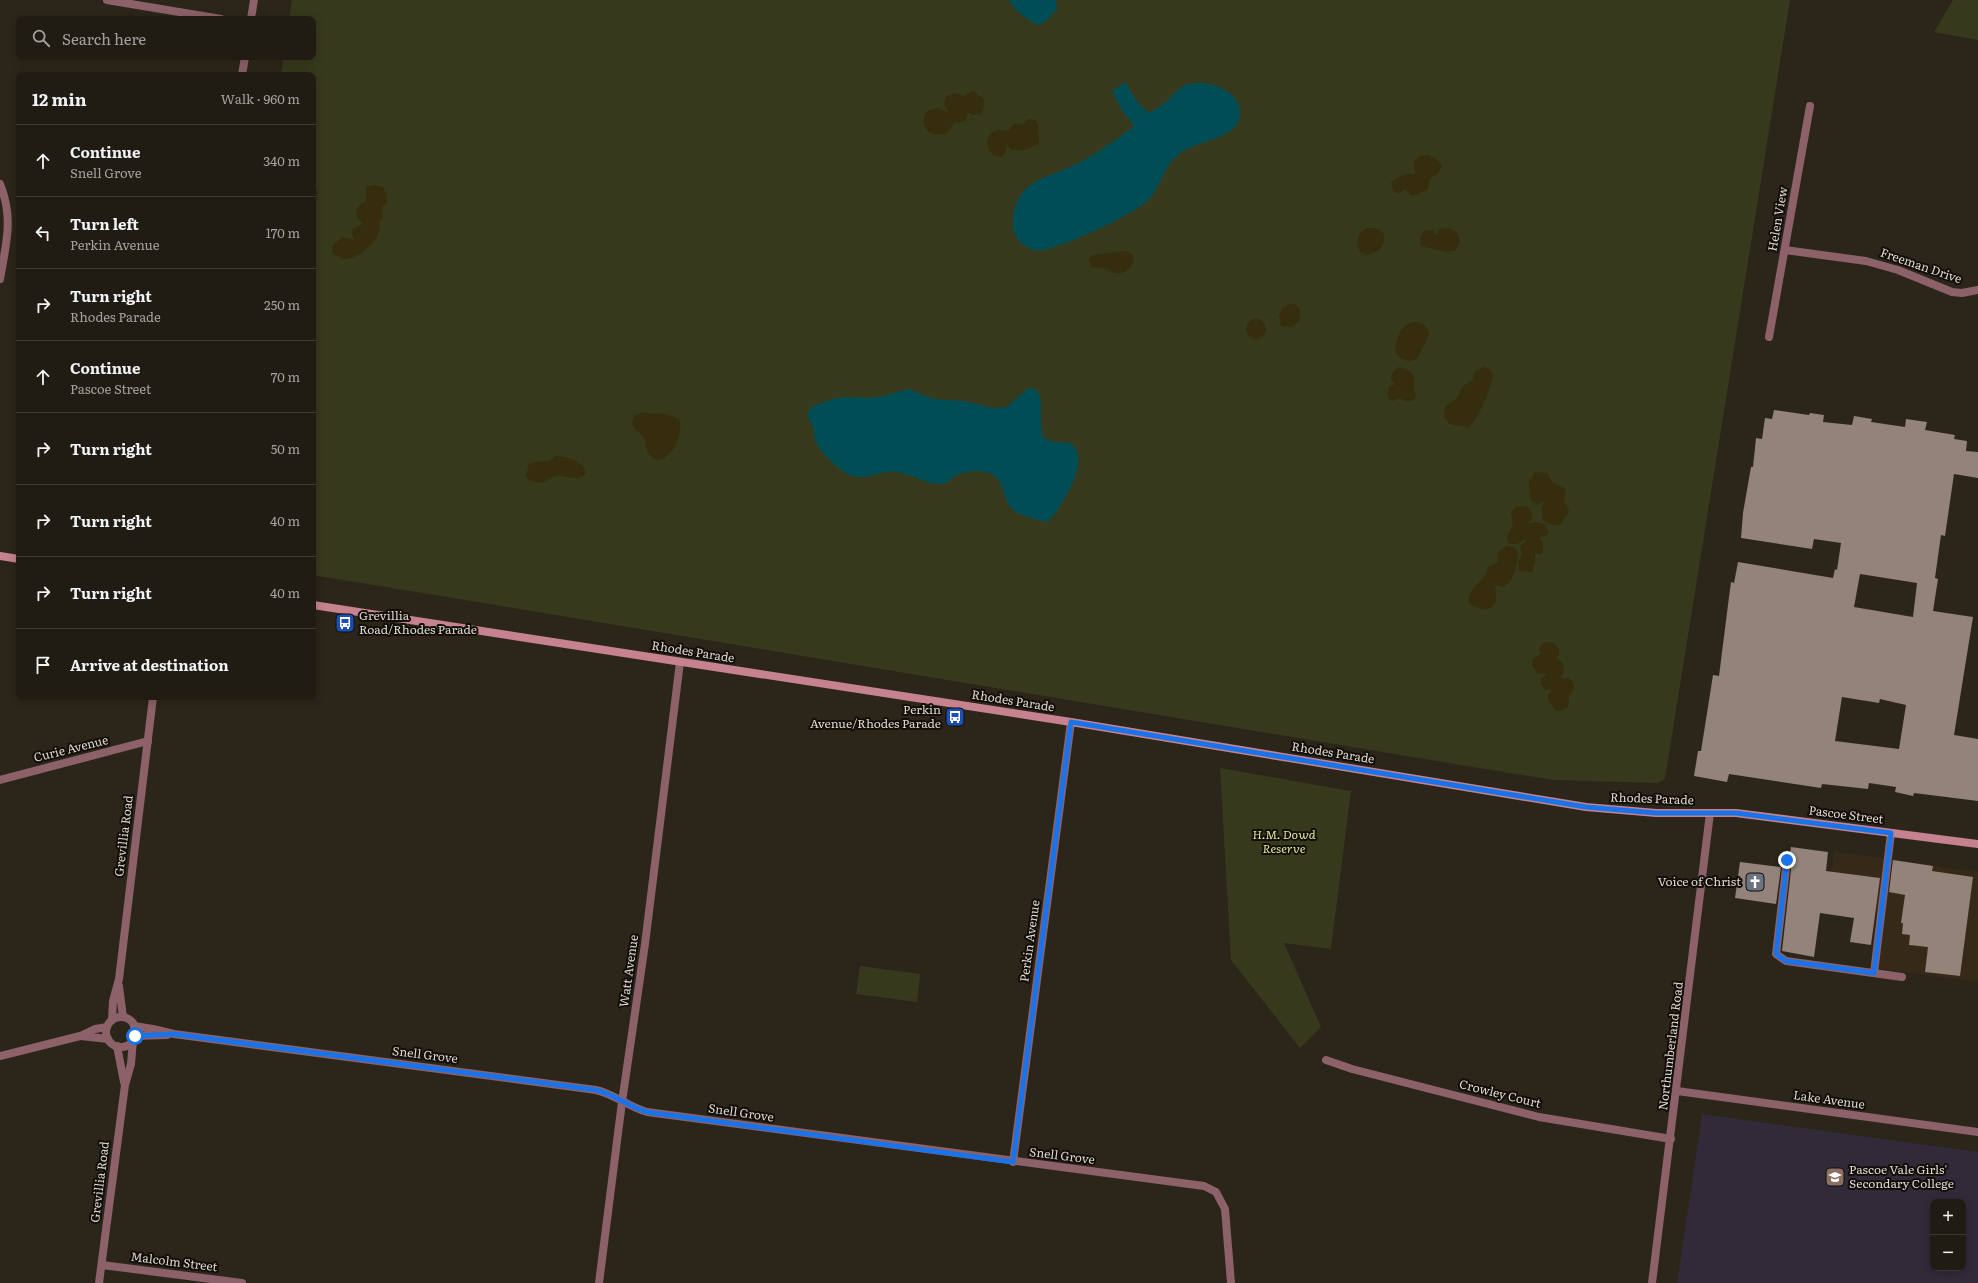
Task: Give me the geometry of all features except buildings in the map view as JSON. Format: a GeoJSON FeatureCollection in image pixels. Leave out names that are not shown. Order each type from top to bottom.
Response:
{"type":"FeatureCollection","features":[{"type":"Feature","properties":{"kind":"main road"},"geometry":{"type":"LineString","coordinates":[[0,556],[16,559]]}},
{"type":"Feature","properties":{"kind":"main road","name":"Rhodes Parade"},"geometry":{"type":"LineString","coordinates":[[316,605],[1071,722],[1586,807],[1656,813],[1710,813]]}},
{"type":"Feature","properties":{"kind":"main road","name":"Pascoe Street"},"geometry":{"type":"LineString","coordinates":[[1710,813],[1736,813],[1978,844]]}},
{"type":"Feature","properties":{"kind":"street"},"geometry":{"type":"LineString","coordinates":[[107,0],[203,16]]}},
{"type":"Feature","properties":{"kind":"street"},"geometry":{"type":"LineString","coordinates":[[251,16],[254,0]]}},
{"type":"Feature","properties":{"kind":"street"},"geometry":{"type":"LineString","coordinates":[[242,72],[244,60]]}},
{"type":"Feature","properties":{"kind":"street","name":"Helen View"},"geometry":{"type":"LineString","coordinates":[[1769,337],[1810,106]]}},
{"type":"Feature","properties":{"kind":"street"},"geometry":{"type":"LineString","coordinates":[[0,184],[9,212],[0,279]]}},
{"type":"Feature","properties":{"kind":"street","name":"Freeman Drive"},"geometry":{"type":"LineString","coordinates":[[1785,250],[1866,261],[1898,270],[1952,292],[1962,293],[1978,290]]}},
{"type":"Feature","properties":{"kind":"street","name":"Watt Avenue"},"geometry":{"type":"LineString","coordinates":[[599,1283],[622,1102],[645,944],[680,662]]}},
{"type":"Feature","properties":{"kind":"street","name":"Grevillia Road"},"geometry":{"type":"LineString","coordinates":[[110,1023],[113,1001],[119,979],[153,700]]}},
{"type":"Feature","properties":{"kind":"street","name":"Perkin Avenue"},"geometry":{"type":"LineString","coordinates":[[1013,1162],[1071,722]]}},
{"type":"Feature","properties":{"kind":"street","name":"Curie Avenue"},"geometry":{"type":"LineString","coordinates":[[0,780],[148,741]]}},
{"type":"Feature","properties":{"kind":"street","name":"Northumberland Road"},"geometry":{"type":"LineString","coordinates":[[1652,1283],[1677,1091],[1710,813]]}},
{"type":"Feature","properties":{"kind":"street"},"geometry":{"type":"LineString","coordinates":[[1874,973],[1891,833]]}},
{"type":"Feature","properties":{"kind":"street"},"geometry":{"type":"LineString","coordinates":[[1787,860],[1776,954],[1786,961],[1902,977]]}},
{"type":"Feature","properties":{"kind":"street","name":"Grevillia Road"},"geometry":{"type":"LineString","coordinates":[[119,979],[120,1002],[123,1017]]}},
{"type":"Feature","properties":{"kind":"street"},"geometry":{"type":"LineString","coordinates":[[0,1056],[80,1036],[123,1017],[131,1021],[134,1026],[134,1038],[126,1046],[117,1046],[108,1039],[80,1036]]}},
{"type":"Feature","properties":{"kind":"street"},"geometry":{"type":"LineString","coordinates":[[108,1039],[106,1031],[110,1023]]}},
{"type":"Feature","properties":{"kind":"street","name":"Snell Grove"},"geometry":{"type":"LineString","coordinates":[[134,1026],[174,1034],[596,1090],[605,1092],[635,1109],[647,1112],[1210,1188],[1220,1196],[1226,1209],[1231,1283]]}},
{"type":"Feature","properties":{"kind":"street","name":"Snell Grove"},"geometry":{"type":"LineString","coordinates":[[134,1038],[174,1034]]}},
{"type":"Feature","properties":{"kind":"street","name":"Grevillia Road"},"geometry":{"type":"LineString","coordinates":[[99,1283],[125,1084],[131,1064],[134,1038]]}},
{"type":"Feature","properties":{"kind":"street","name":"Grevillia Road"},"geometry":{"type":"LineString","coordinates":[[117,1046],[125,1084]]}},
{"type":"Feature","properties":{"kind":"street","name":"Crowley Court"},"geometry":{"type":"LineString","coordinates":[[1326,1060],[1352,1069],[1539,1117],[1671,1139]]}},
{"type":"Feature","properties":{"kind":"street","name":"Lake Avenue"},"geometry":{"type":"LineString","coordinates":[[1677,1091],[1978,1132]]}},
{"type":"Feature","properties":{"kind":"street","name":"Malcolm Street"},"geometry":{"type":"LineString","coordinates":[[102,1265],[242,1283]]}},
{"type":"Feature","properties":{"kind":"shaded area"},"geometry":{"type":"Polygon","coordinates":[[[1834,851],[1978,872],[1978,982],[1878,969],[1886,910],[1837,905],[1827,907],[1834,851]]]}},
{"type":"Feature","properties":{"kind":"shaded area","name":"Pascoe Vale Girls' Secondary College"},"geometry":{"type":"Polygon","coordinates":[[[1702,1114],[1978,1152],[1978,1283],[1677,1283],[1702,1114]]]}},
{"type":"Feature","properties":{"kind":"green space"},"geometry":{"type":"Polygon","coordinates":[[[292,0],[1790,0],[1665,779],[1657,783],[1552,780],[316,575],[316,72],[281,72],[283,60],[316,60],[316,16],[289,16],[292,0]]]}},
{"type":"Feature","properties":{"kind":"green space"},"geometry":{"type":"Polygon","coordinates":[[[1953,0],[1978,0],[1978,40],[1934,32],[1953,0]]]}},
{"type":"Feature","properties":{"kind":"green space","name":"H.M. Dowd Reserve"},"geometry":{"type":"Polygon","coordinates":[[[1220,768],[1351,791],[1331,949],[1284,943],[1321,1027],[1300,1048],[1231,960],[1220,768]]]}},
{"type":"Feature","properties":{"kind":"green space"},"geometry":{"type":"Polygon","coordinates":[[[860,966],[920,974],[917,1002],[856,994],[860,966]]]}},
{"type":"Feature","properties":{"kind":"sand"},"geometry":{"type":"Polygon","coordinates":[[[973,91],[984,99],[984,109],[981,114],[973,115],[968,112],[965,121],[954,123],[947,133],[936,134],[927,130],[925,127],[924,117],[927,111],[937,108],[949,113],[944,104],[946,97],[954,93],[964,96],[973,91]]]}},
{"type":"Feature","properties":{"kind":"sand"},"geometry":{"type":"Polygon","coordinates":[[[1028,119],[1035,120],[1038,125],[1039,144],[1025,150],[1011,150],[1007,145],[1005,153],[1002,157],[992,154],[989,150],[987,141],[991,134],[998,130],[1008,131],[1014,124],[1022,124],[1028,119]]]}},
{"type":"Feature","properties":{"kind":"sand"},"geometry":{"type":"Polygon","coordinates":[[[1428,155],[1437,159],[1442,165],[1439,172],[1430,179],[1427,190],[1417,195],[1411,195],[1405,189],[1399,194],[1393,191],[1391,183],[1393,180],[1408,174],[1415,174],[1414,161],[1420,156],[1428,155]]]}},
{"type":"Feature","properties":{"kind":"sand"},"geometry":{"type":"Polygon","coordinates":[[[373,185],[383,187],[386,194],[387,203],[382,207],[383,217],[380,221],[379,232],[372,244],[363,252],[347,259],[342,259],[332,253],[332,246],[342,237],[354,240],[352,233],[353,228],[363,224],[357,217],[356,210],[366,201],[366,187],[373,185]]]}},
{"type":"Feature","properties":{"kind":"sand"},"geometry":{"type":"Polygon","coordinates":[[[316,188],[318,192],[316,200],[316,188]]]}},
{"type":"Feature","properties":{"kind":"sand"},"geometry":{"type":"Polygon","coordinates":[[[1367,228],[1382,231],[1384,234],[1384,242],[1378,251],[1366,255],[1360,252],[1357,241],[1361,232],[1367,228]]]}},
{"type":"Feature","properties":{"kind":"sand"},"geometry":{"type":"Polygon","coordinates":[[[1446,228],[1454,230],[1459,236],[1460,242],[1456,250],[1446,252],[1421,246],[1420,238],[1423,231],[1433,230],[1436,235],[1439,229],[1446,228]]]}},
{"type":"Feature","properties":{"kind":"sand"},"geometry":{"type":"Polygon","coordinates":[[[1126,251],[1133,255],[1133,262],[1126,271],[1115,273],[1107,269],[1091,267],[1089,259],[1093,255],[1126,251]]]}},
{"type":"Feature","properties":{"kind":"sand"},"geometry":{"type":"Polygon","coordinates":[[[1290,304],[1294,304],[1300,309],[1300,320],[1292,327],[1281,326],[1279,316],[1282,308],[1290,304]]]}},
{"type":"Feature","properties":{"kind":"sand"},"geometry":{"type":"Polygon","coordinates":[[[1256,319],[1263,322],[1266,329],[1263,336],[1256,339],[1249,336],[1246,329],[1249,322],[1256,319]]]}},
{"type":"Feature","properties":{"kind":"sand"},"geometry":{"type":"Polygon","coordinates":[[[1413,322],[1426,326],[1429,335],[1417,359],[1410,361],[1400,358],[1395,351],[1400,333],[1408,324],[1413,322]]]}},
{"type":"Feature","properties":{"kind":"sand"},"geometry":{"type":"Polygon","coordinates":[[[1399,367],[1407,369],[1414,376],[1414,390],[1416,395],[1412,401],[1398,398],[1393,401],[1390,400],[1387,394],[1389,387],[1395,384],[1391,379],[1392,373],[1399,367]]]}},
{"type":"Feature","properties":{"kind":"sand"},"geometry":{"type":"Polygon","coordinates":[[[1483,367],[1490,369],[1493,376],[1490,388],[1480,412],[1472,424],[1468,427],[1449,424],[1444,416],[1445,407],[1457,398],[1463,386],[1472,381],[1474,373],[1483,367]]]}},
{"type":"Feature","properties":{"kind":"sand"},"geometry":{"type":"Polygon","coordinates":[[[642,413],[666,414],[679,419],[679,435],[676,443],[672,451],[660,460],[654,459],[648,453],[644,438],[633,426],[632,423],[635,415],[642,413]]]}},
{"type":"Feature","properties":{"kind":"sand"},"geometry":{"type":"Polygon","coordinates":[[[556,456],[574,460],[585,469],[586,473],[580,478],[557,476],[539,483],[530,481],[526,476],[529,464],[534,462],[549,461],[556,456]]]}},
{"type":"Feature","properties":{"kind":"sand"},"geometry":{"type":"Polygon","coordinates":[[[1535,472],[1547,473],[1553,483],[1566,489],[1564,500],[1569,511],[1561,524],[1553,525],[1546,522],[1542,518],[1544,501],[1537,505],[1530,499],[1529,482],[1535,472]]]}},
{"type":"Feature","properties":{"kind":"sand"},"geometry":{"type":"Polygon","coordinates":[[[1519,506],[1528,507],[1532,513],[1532,519],[1527,524],[1536,522],[1545,524],[1548,532],[1546,536],[1538,537],[1543,542],[1543,552],[1540,554],[1535,554],[1535,562],[1532,572],[1519,571],[1518,562],[1522,554],[1520,546],[1527,540],[1525,539],[1517,544],[1509,544],[1507,538],[1513,525],[1511,512],[1519,506]]]}},
{"type":"Feature","properties":{"kind":"sand"},"geometry":{"type":"Polygon","coordinates":[[[1507,546],[1515,548],[1518,552],[1513,577],[1507,585],[1503,587],[1496,585],[1496,601],[1491,608],[1484,609],[1472,605],[1469,603],[1471,592],[1484,577],[1489,566],[1499,562],[1497,557],[1499,551],[1507,546]]]}},
{"type":"Feature","properties":{"kind":"sand"},"geometry":{"type":"Polygon","coordinates":[[[1544,642],[1554,643],[1559,649],[1559,654],[1556,658],[1563,663],[1564,671],[1560,679],[1569,678],[1573,682],[1574,688],[1569,696],[1568,707],[1563,710],[1556,711],[1548,700],[1548,694],[1553,690],[1545,690],[1540,683],[1542,678],[1547,674],[1537,673],[1532,665],[1532,659],[1541,654],[1539,649],[1544,642]]]}},
{"type":"Feature","properties":{"kind":"water"},"geometry":{"type":"Polygon","coordinates":[[[1009,0],[1056,0],[1057,9],[1044,23],[1037,25],[1021,14],[1009,0]]]}},
{"type":"Feature","properties":{"kind":"water"},"geometry":{"type":"Polygon","coordinates":[[[1125,82],[1138,103],[1149,113],[1167,101],[1182,87],[1197,83],[1213,85],[1228,92],[1234,97],[1240,109],[1239,121],[1236,126],[1223,135],[1191,147],[1177,156],[1168,167],[1150,198],[1137,209],[1125,216],[1067,243],[1044,250],[1033,249],[1023,244],[1016,236],[1013,225],[1015,209],[1020,197],[1027,188],[1036,181],[1084,160],[1104,148],[1134,126],[1121,109],[1112,91],[1125,82]]]}},
{"type":"Feature","properties":{"kind":"water"},"geometry":{"type":"Polygon","coordinates":[[[1028,388],[1036,389],[1039,394],[1043,437],[1054,442],[1065,442],[1073,445],[1078,452],[1076,473],[1072,485],[1059,508],[1047,522],[1023,515],[1012,509],[997,478],[992,474],[982,471],[962,473],[944,484],[931,483],[896,472],[886,472],[862,477],[851,476],[833,463],[822,451],[815,440],[812,425],[807,415],[811,407],[832,399],[847,397],[871,398],[908,389],[933,399],[964,401],[993,408],[1007,407],[1028,388]]]}},
{"type":"Feature","properties":{"kind":"place","name":"Grevillia Road/Rhodes Parade"},"geometry":{"type":"Point","coordinates":[345,623]}},
{"type":"Feature","properties":{"kind":"place","name":"Perkin Avenue/Rhodes Parade"},"geometry":{"type":"Point","coordinates":[955,717]}},
{"type":"Feature","properties":{"kind":"place","name":"Voice of Christ"},"geometry":{"type":"Point","coordinates":[1755,882]}},
{"type":"Feature","properties":{"kind":"place","name":"Pascoe Vale Girls' Secondary College"},"geometry":{"type":"Point","coordinates":[1835,1177]}},
{"type":"Feature","properties":{"kind":"route"},"geometry":{"type":"LineString","coordinates":[[135,1036],[174,1034],[596,1090],[605,1092],[635,1109],[647,1112],[1013,1162],[1071,722],[1586,807],[1656,813],[1736,813],[1891,833],[1874,973],[1786,961],[1779,958],[1776,954],[1787,860]]}}]}
